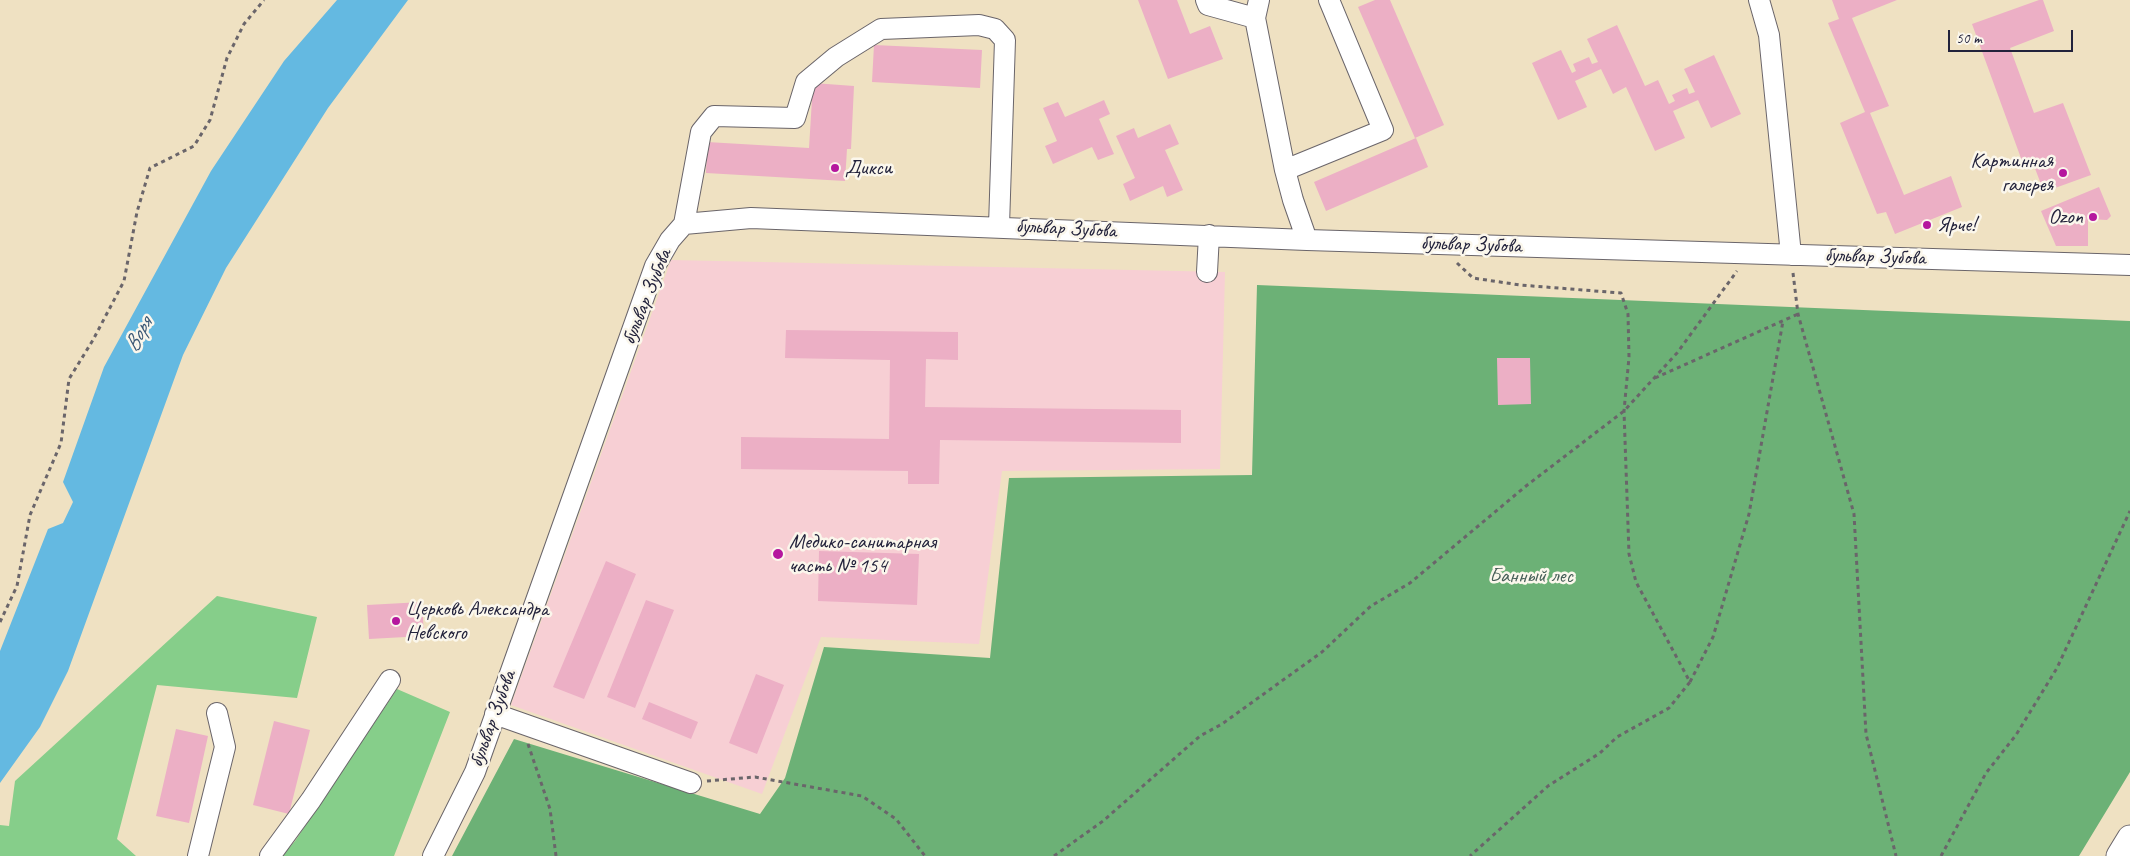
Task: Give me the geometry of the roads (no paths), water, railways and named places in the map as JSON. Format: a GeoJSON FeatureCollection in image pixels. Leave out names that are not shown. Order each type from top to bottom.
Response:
{"type":"FeatureCollection","features":[{"type":"Feature","properties":{"kind":"main road"},"geometry":{"type":"LineString","coordinates":[[2119,856],[2130,838]]}},
{"type":"Feature","properties":{"kind":"street"},"geometry":{"type":"LineString","coordinates":[[1206,0],[1208,5],[1257,9],[1285,170],[1307,240]]}},
{"type":"Feature","properties":{"kind":"street"},"geometry":{"type":"LineString","coordinates":[[1285,170],[1383,130],[1329,0]]}},
{"type":"Feature","properties":{"kind":"street"},"geometry":{"type":"LineString","coordinates":[[1759,0],[1768,35],[1791,255]]}},
{"type":"Feature","properties":{"kind":"street"},"geometry":{"type":"LineString","coordinates":[[684,224],[702,132],[714,116],[796,118],[806,82],[836,57],[881,28],[979,25],[995,29],[1005,40],[999,226]]}},
{"type":"Feature","properties":{"kind":"street","name":"бульвар Зубова"},"geometry":{"type":"LineString","coordinates":[[433,856],[475,772],[656,266],[670,240],[684,224],[751,218],[999,226],[1307,240],[2130,265]]}},
{"type":"Feature","properties":{"kind":"street"},"geometry":{"type":"LineString","coordinates":[[1207,272],[1209,236]]}},
{"type":"Feature","properties":{"kind":"street"},"geometry":{"type":"LineString","coordinates":[[270,856],[311,800],[390,680]]}},
{"type":"Feature","properties":{"kind":"street"},"geometry":{"type":"LineString","coordinates":[[198,856],[225,748],[217,713]]}},
{"type":"Feature","properties":{"kind":"street"},"geometry":{"type":"LineString","coordinates":[[495,714],[691,783]]}},
{"type":"Feature","properties":{"kind":"water","name":"Воря"},"geometry":{"type":"Polygon","coordinates":[[[337,0],[408,0],[328,108],[226,268],[183,355],[68,671],[40,727],[0,783],[0,651],[48,529],[63,523],[73,502],[63,482],[104,367],[211,171],[284,61],[337,0]]]}},
{"type":"Feature","properties":{"kind":"place","name":"Дикси"},"geometry":{"type":"Point","coordinates":[835,168]}},
{"type":"Feature","properties":{"kind":"place","name":"Картинная галерея"},"geometry":{"type":"Point","coordinates":[2063,173]}},
{"type":"Feature","properties":{"kind":"place","name":"Ozon"},"geometry":{"type":"Point","coordinates":[2093,217]}},
{"type":"Feature","properties":{"kind":"place","name":"Ярче!"},"geometry":{"type":"Point","coordinates":[1927,225]}},
{"type":"Feature","properties":{"kind":"place","name":"Медико-санитарная часть № 154"},"geometry":{"type":"Point","coordinates":[778,554]}},
{"type":"Feature","properties":{"kind":"place","name":"Церковь Александра Невского"},"geometry":{"type":"Point","coordinates":[396,621]}},
{"type":"Feature","properties":{"kind":"park label","name":"Банный лес"},"geometry":{"type":"Point","coordinates":[1531,576]}}]}
